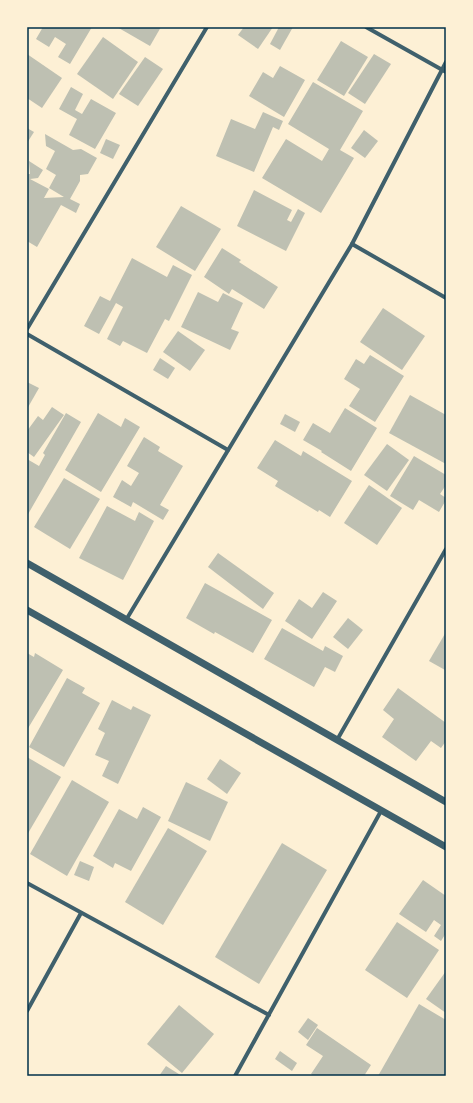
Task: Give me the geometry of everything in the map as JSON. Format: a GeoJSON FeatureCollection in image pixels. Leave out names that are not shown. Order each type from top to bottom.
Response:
{"type":"FeatureCollection","features":[{"type":"Feature","properties":{"kind":"street"},"geometry":{"type":"LineString","coordinates":[[27,329],[207,27]]}},
{"type":"Feature","properties":{"kind":"street"},"geometry":{"type":"LineString","coordinates":[[366,27],[444,71]]}},
{"type":"Feature","properties":{"kind":"street"},"geometry":{"type":"LineString","coordinates":[[126,620],[352,244],[444,71],[446,62]]}},
{"type":"Feature","properties":{"kind":"street"},"geometry":{"type":"LineString","coordinates":[[352,244],[446,298]]}},
{"type":"Feature","properties":{"kind":"street"},"geometry":{"type":"LineString","coordinates":[[27,334],[228,450]]}},
{"type":"Feature","properties":{"kind":"street"},"geometry":{"type":"LineString","coordinates":[[337,740],[446,549]]}},
{"type":"Feature","properties":{"kind":"street"},"geometry":{"type":"LineString","coordinates":[[27,563],[446,802]]}},
{"type":"Feature","properties":{"kind":"street"},"geometry":{"type":"LineString","coordinates":[[27,610],[446,847]]}},
{"type":"Feature","properties":{"kind":"street"},"geometry":{"type":"LineString","coordinates":[[235,1076],[381,811]]}},
{"type":"Feature","properties":{"kind":"street"},"geometry":{"type":"LineString","coordinates":[[27,883],[269,1015]]}},
{"type":"Feature","properties":{"kind":"street"},"geometry":{"type":"LineString","coordinates":[[27,1012],[81,913]]}},
{"type":"Feature","properties":{"kind":"building"},"geometry":{"type":"Polygon","coordinates":[[[43,27],[92,27],[70,64],[58,57],[66,44],[55,37],[49,47],[36,39],[43,27]]]}},
{"type":"Feature","properties":{"kind":"building"},"geometry":{"type":"Polygon","coordinates":[[[117,27],[161,27],[150,46],[117,27]]]}},
{"type":"Feature","properties":{"kind":"building"},"geometry":{"type":"Polygon","coordinates":[[[244,27],[273,27],[258,49],[238,35],[244,27]]]}},
{"type":"Feature","properties":{"kind":"building"},"geometry":{"type":"Polygon","coordinates":[[[279,27],[293,27],[280,50],[270,44],[279,27]]]}},
{"type":"Feature","properties":{"kind":"building"},"geometry":{"type":"Polygon","coordinates":[[[103,37],[138,62],[113,99],[77,74],[103,37]]]}},
{"type":"Feature","properties":{"kind":"building"},"geometry":{"type":"Polygon","coordinates":[[[341,41],[368,57],[344,96],[317,80],[341,41]]]}},
{"type":"Feature","properties":{"kind":"building"},"geometry":{"type":"Polygon","coordinates":[[[27,54],[62,78],[42,108],[27,98],[27,54]]]}},
{"type":"Feature","properties":{"kind":"building"},"geometry":{"type":"Polygon","coordinates":[[[374,54],[391,64],[365,104],[348,93],[374,54]]]}},
{"type":"Feature","properties":{"kind":"building"},"geometry":{"type":"Polygon","coordinates":[[[145,57],[163,69],[138,106],[119,94],[145,57]]]}},
{"type":"Feature","properties":{"kind":"building"},"geometry":{"type":"Polygon","coordinates":[[[280,66],[305,80],[284,117],[249,96],[263,72],[273,78],[280,66]]]}},
{"type":"Feature","properties":{"kind":"building"},"geometry":{"type":"Polygon","coordinates":[[[313,82],[363,111],[340,150],[354,158],[321,213],[262,178],[286,139],[322,161],[329,149],[288,124],[313,82]]]}},
{"type":"Feature","properties":{"kind":"building"},"geometry":{"type":"Polygon","coordinates":[[[71,87],[83,94],[75,110],[82,114],[91,99],[116,113],[95,149],[69,135],[77,119],[59,109],[71,87]]]}},
{"type":"Feature","properties":{"kind":"building"},"geometry":{"type":"Polygon","coordinates":[[[263,112],[283,121],[279,130],[273,127],[254,172],[216,156],[231,119],[255,129],[263,112]]]}},
{"type":"Feature","properties":{"kind":"building"},"geometry":{"type":"Polygon","coordinates":[[[27,128],[34,132],[27,143],[27,128]]]}},
{"type":"Feature","properties":{"kind":"building"},"geometry":{"type":"Polygon","coordinates":[[[364,130],[378,141],[365,158],[351,148],[364,130]]]}},
{"type":"Feature","properties":{"kind":"building"},"geometry":{"type":"Polygon","coordinates":[[[45,134],[73,150],[81,149],[97,158],[88,174],[80,175],[80,181],[70,199],[80,204],[76,213],[61,205],[37,247],[27,241],[27,174],[30,174],[29,161],[43,170],[38,178],[30,179],[49,189],[44,198],[64,197],[49,188],[56,175],[46,169],[55,151],[46,146],[45,134]]]}},
{"type":"Feature","properties":{"kind":"building"},"geometry":{"type":"Polygon","coordinates":[[[106,139],[120,145],[113,159],[100,153],[106,139]]]}},
{"type":"Feature","properties":{"kind":"building"},"geometry":{"type":"Polygon","coordinates":[[[254,190],[292,210],[287,220],[291,222],[298,209],[305,213],[286,251],[237,226],[254,190]]]}},
{"type":"Feature","properties":{"kind":"building"},"geometry":{"type":"Polygon","coordinates":[[[181,206],[221,229],[195,271],[156,247],[181,206]]]}},
{"type":"Feature","properties":{"kind":"building"},"geometry":{"type":"Polygon","coordinates":[[[222,248],[241,260],[239,262],[278,287],[264,309],[232,289],[229,294],[204,277],[222,248]]]}},
{"type":"Feature","properties":{"kind":"building"},"geometry":{"type":"Polygon","coordinates":[[[132,258],[167,277],[173,265],[192,275],[169,321],[165,319],[147,353],[123,341],[120,346],[107,339],[123,307],[116,303],[99,334],[84,326],[100,296],[110,301],[132,258]]]}},
{"type":"Feature","properties":{"kind":"building"},"geometry":{"type":"Polygon","coordinates":[[[198,292],[218,302],[223,293],[243,303],[231,329],[239,332],[230,350],[181,327],[198,292]]]}},
{"type":"Feature","properties":{"kind":"building"},"geometry":{"type":"Polygon","coordinates":[[[383,308],[425,336],[402,370],[360,342],[383,308]]]}},
{"type":"Feature","properties":{"kind":"building"},"geometry":{"type":"Polygon","coordinates":[[[178,331],[205,350],[190,371],[163,352],[178,331]]]}},
{"type":"Feature","properties":{"kind":"building"},"geometry":{"type":"Polygon","coordinates":[[[370,355],[404,376],[375,422],[349,406],[360,389],[344,379],[356,359],[364,364],[370,355]]]}},
{"type":"Feature","properties":{"kind":"building"},"geometry":{"type":"Polygon","coordinates":[[[160,358],[175,368],[168,379],[153,370],[160,358]]]}},
{"type":"Feature","properties":{"kind":"building"},"geometry":{"type":"Polygon","coordinates":[[[27,382],[39,388],[27,409],[27,382]]]}},
{"type":"Feature","properties":{"kind":"building"},"geometry":{"type":"Polygon","coordinates":[[[410,395],[446,415],[446,464],[389,433],[410,395]]]}},
{"type":"Feature","properties":{"kind":"building"},"geometry":{"type":"Polygon","coordinates":[[[52,407],[64,415],[34,457],[27,452],[27,431],[38,416],[43,420],[52,407]]]}},
{"type":"Feature","properties":{"kind":"building"},"geometry":{"type":"Polygon","coordinates":[[[345,408],[377,428],[351,471],[303,440],[313,423],[330,433],[345,408]]]}},
{"type":"Feature","properties":{"kind":"building"},"geometry":{"type":"Polygon","coordinates":[[[66,413],[81,422],[27,516],[27,459],[39,466],[45,455],[43,453],[66,413]]]}},
{"type":"Feature","properties":{"kind":"building"},"geometry":{"type":"Polygon","coordinates":[[[98,413],[121,427],[125,418],[140,427],[101,492],[65,470],[98,413]]]}},
{"type":"Feature","properties":{"kind":"building"},"geometry":{"type":"Polygon","coordinates":[[[285,414],[300,422],[295,432],[280,424],[285,414]]]}},
{"type":"Feature","properties":{"kind":"building"},"geometry":{"type":"Polygon","coordinates":[[[144,437],[160,447],[158,451],[183,466],[160,505],[169,510],[163,520],[133,502],[131,507],[113,497],[122,480],[131,486],[139,473],[127,466],[144,437]]]}},
{"type":"Feature","properties":{"kind":"building"},"geometry":{"type":"Polygon","coordinates":[[[275,440],[301,456],[303,451],[352,481],[330,517],[319,510],[318,512],[275,486],[278,481],[257,468],[275,440]]]}},
{"type":"Feature","properties":{"kind":"building"},"geometry":{"type":"Polygon","coordinates":[[[387,444],[409,460],[387,491],[364,475],[387,444]]]}},
{"type":"Feature","properties":{"kind":"building"},"geometry":{"type":"Polygon","coordinates":[[[414,456],[446,475],[446,485],[440,494],[446,498],[446,500],[439,512],[419,500],[413,510],[390,496],[414,456]]]}},
{"type":"Feature","properties":{"kind":"building"},"geometry":{"type":"Polygon","coordinates":[[[64,478],[100,499],[70,549],[34,527],[64,478]]]}},
{"type":"Feature","properties":{"kind":"building"},"geometry":{"type":"Polygon","coordinates":[[[369,485],[402,508],[377,545],[344,523],[369,485]]]}},
{"type":"Feature","properties":{"kind":"building"},"geometry":{"type":"Polygon","coordinates":[[[107,506],[135,521],[139,512],[154,521],[123,580],[79,558],[107,506]]]}},
{"type":"Feature","properties":{"kind":"building"},"geometry":{"type":"Polygon","coordinates":[[[218,553],[274,593],[263,609],[208,567],[218,553]]]}},
{"type":"Feature","properties":{"kind":"building"},"geometry":{"type":"Polygon","coordinates":[[[205,583],[272,620],[253,653],[215,632],[214,634],[186,618],[205,583]]]}},
{"type":"Feature","properties":{"kind":"building"},"geometry":{"type":"Polygon","coordinates":[[[323,592],[337,601],[312,639],[285,621],[299,599],[312,608],[323,592]]]}},
{"type":"Feature","properties":{"kind":"building"},"geometry":{"type":"Polygon","coordinates":[[[348,618],[363,630],[348,649],[333,637],[348,618]]]}},
{"type":"Feature","properties":{"kind":"building"},"geometry":{"type":"Polygon","coordinates":[[[282,628],[323,651],[325,646],[343,656],[335,672],[325,667],[314,687],[264,659],[282,628]]]}},
{"type":"Feature","properties":{"kind":"building"},"geometry":{"type":"Polygon","coordinates":[[[446,632],[446,668],[445,670],[429,661],[446,632]]]}},
{"type":"Feature","properties":{"kind":"building"},"geometry":{"type":"Polygon","coordinates":[[[27,653],[34,657],[35,653],[63,670],[27,730],[27,653]]]}},
{"type":"Feature","properties":{"kind":"building"},"geometry":{"type":"Polygon","coordinates":[[[67,678],[85,688],[82,693],[100,703],[64,767],[29,747],[67,678]]]}},
{"type":"Feature","properties":{"kind":"building"},"geometry":{"type":"Polygon","coordinates":[[[398,688],[446,723],[446,741],[441,748],[431,741],[416,761],[382,737],[394,719],[383,710],[398,688]]]}},
{"type":"Feature","properties":{"kind":"building"},"geometry":{"type":"Polygon","coordinates":[[[112,700],[131,710],[133,706],[151,715],[118,784],[102,776],[109,761],[95,755],[105,733],[98,729],[112,700]]]}},
{"type":"Feature","properties":{"kind":"building"},"geometry":{"type":"Polygon","coordinates":[[[27,757],[61,777],[27,835],[27,757]]]}},
{"type":"Feature","properties":{"kind":"building"},"geometry":{"type":"Polygon","coordinates":[[[220,759],[241,773],[227,794],[207,779],[220,759]]]}},
{"type":"Feature","properties":{"kind":"building"},"geometry":{"type":"Polygon","coordinates":[[[72,780],[109,802],[67,876],[30,854],[72,780]]]}},
{"type":"Feature","properties":{"kind":"building"},"geometry":{"type":"Polygon","coordinates":[[[186,782],[228,802],[210,841],[168,821],[186,782]]]}},
{"type":"Feature","properties":{"kind":"building"},"geometry":{"type":"Polygon","coordinates":[[[143,807],[161,817],[131,871],[115,863],[113,868],[93,856],[119,809],[137,819],[143,807]]]}},
{"type":"Feature","properties":{"kind":"building"},"geometry":{"type":"Polygon","coordinates":[[[168,828],[207,851],[163,925],[125,902],[168,828]]]}},
{"type":"Feature","properties":{"kind":"building"},"geometry":{"type":"Polygon","coordinates":[[[282,843],[327,870],[259,984],[215,957],[282,843]]]}},
{"type":"Feature","properties":{"kind":"building"},"geometry":{"type":"Polygon","coordinates":[[[80,861],[94,867],[89,881],[74,875],[80,861]]]}},
{"type":"Feature","properties":{"kind":"building"},"geometry":{"type":"Polygon","coordinates":[[[423,880],[446,896],[446,933],[441,941],[434,936],[441,925],[434,920],[426,932],[399,914],[423,880]]]}},
{"type":"Feature","properties":{"kind":"building"},"geometry":{"type":"Polygon","coordinates":[[[397,922],[439,950],[407,998],[365,970],[397,922]]]}},
{"type":"Feature","properties":{"kind":"building"},"geometry":{"type":"Polygon","coordinates":[[[446,971],[446,1013],[426,999],[446,971]]]}},
{"type":"Feature","properties":{"kind":"building"},"geometry":{"type":"Polygon","coordinates":[[[419,1004],[446,1020],[446,1076],[378,1076],[419,1004]]]}},
{"type":"Feature","properties":{"kind":"building"},"geometry":{"type":"Polygon","coordinates":[[[179,1005],[214,1034],[182,1073],[147,1044],[179,1005]]]}},
{"type":"Feature","properties":{"kind":"building"},"geometry":{"type":"Polygon","coordinates":[[[308,1018],[318,1025],[308,1040],[298,1032],[308,1018]]]}},
{"type":"Feature","properties":{"kind":"building"},"geometry":{"type":"Polygon","coordinates":[[[317,1028],[371,1065],[364,1076],[314,1076],[311,1074],[323,1056],[306,1045],[317,1028]]]}},
{"type":"Feature","properties":{"kind":"building"},"geometry":{"type":"Polygon","coordinates":[[[280,1051],[297,1063],[292,1071],[275,1059],[280,1051]]]}},
{"type":"Feature","properties":{"kind":"building"},"geometry":{"type":"Polygon","coordinates":[[[166,1066],[182,1076],[159,1076],[166,1066]]]}}]}
